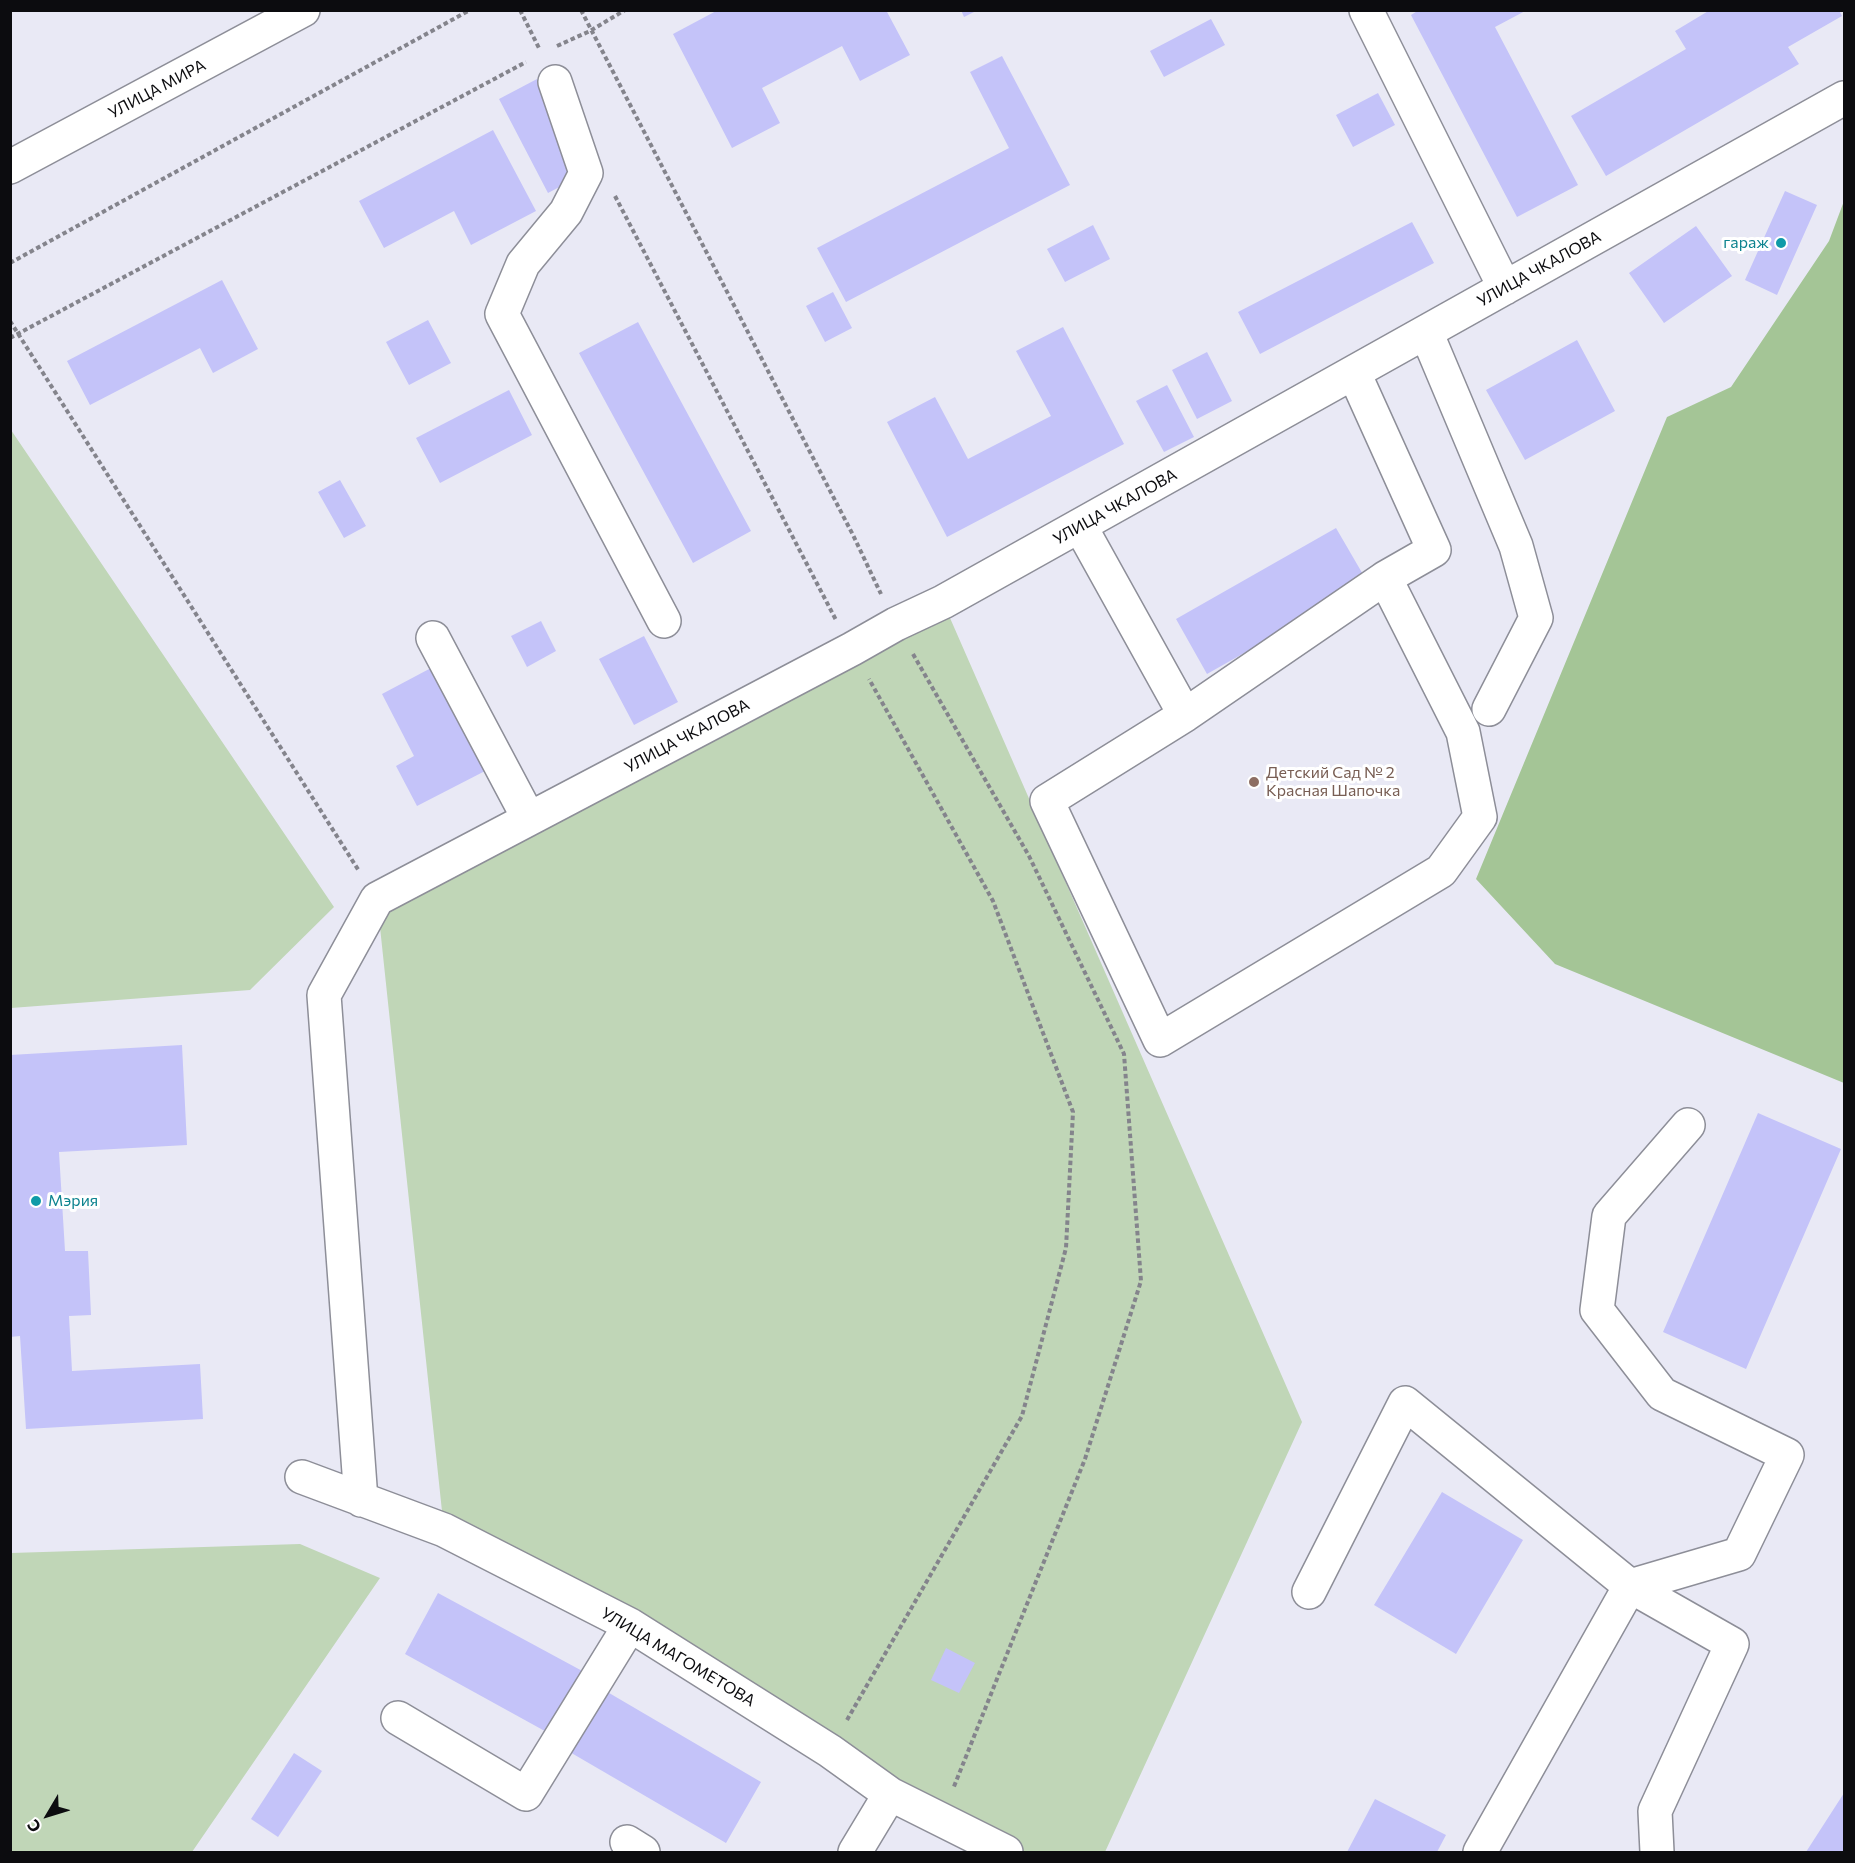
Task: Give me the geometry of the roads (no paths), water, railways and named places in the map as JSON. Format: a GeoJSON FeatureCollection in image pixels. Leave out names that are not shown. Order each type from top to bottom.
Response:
{"type":"FeatureCollection","features":[{"type":"Feature","properties":{"kind":"street","name":"УЛИЦА МИРА"},"geometry":{"type":"LineString","coordinates":[[10,167],[303,10]]}},
{"type":"Feature","properties":{"kind":"street"},"geometry":{"type":"LineString","coordinates":[[1366,10],[1505,288]]}},
{"type":"Feature","properties":{"kind":"street"},"geometry":{"type":"LineString","coordinates":[[548,68],[586,173],[566,212],[523,264],[502,314],[664,621]]}},
{"type":"Feature","properties":{"kind":"street","name":"УЛИЦА ЧКАЛОВА"},"geometry":{"type":"LineString","coordinates":[[361,1500],[324,995],[377,899],[896,624],[943,602],[1845,98]]}},
{"type":"Feature","properties":{"kind":"street"},"geometry":{"type":"LineString","coordinates":[[1426,332],[1516,546],[1536,618],[1489,710]]}},
{"type":"Feature","properties":{"kind":"street"},"geometry":{"type":"LineString","coordinates":[[1354,373],[1434,550],[1385,578],[1185,715],[1047,801],[1160,1040],[1441,871],[1480,817],[1463,732],[1385,578]]}},
{"type":"Feature","properties":{"kind":"street"},"geometry":{"type":"LineString","coordinates":[[1080,526],[1185,715]]}},
{"type":"Feature","properties":{"kind":"street"},"geometry":{"type":"LineString","coordinates":[[433,638],[529,819]]}},
{"type":"Feature","properties":{"kind":"street"},"geometry":{"type":"LineString","coordinates":[[1480,1852],[1630,1586],[1739,1554],[1787,1455],[1662,1394],[1597,1310],[1609,1216],[1688,1125]]}},
{"type":"Feature","properties":{"kind":"street"},"geometry":{"type":"LineString","coordinates":[[1309,1592],[1405,1403],[1630,1586],[1732,1644],[1655,1810],[1657,1852]]}},
{"type":"Feature","properties":{"kind":"street","name":"УЛИЦА МАГОМЕТОВА"},"geometry":{"type":"LineString","coordinates":[[302,1478],[444,1530],[630,1624],[830,1751],[890,1794],[1006,1852]]}},
{"type":"Feature","properties":{"kind":"street"},"geometry":{"type":"LineString","coordinates":[[398,1718],[526,1794],[630,1624]]}},
{"type":"Feature","properties":{"kind":"street"},"geometry":{"type":"LineString","coordinates":[[855,1852],[890,1794]]}},
{"type":"Feature","properties":{"kind":"place","name":"гараж"},"geometry":{"type":"Point","coordinates":[1781,243]}},
{"type":"Feature","properties":{"kind":"place","name":"Детский Сад № 2 Красная Шапочка"},"geometry":{"type":"Point","coordinates":[1254,782]}},
{"type":"Feature","properties":{"kind":"place","name":"Мэрия"},"geometry":{"type":"Point","coordinates":[36,1201]}}]}
